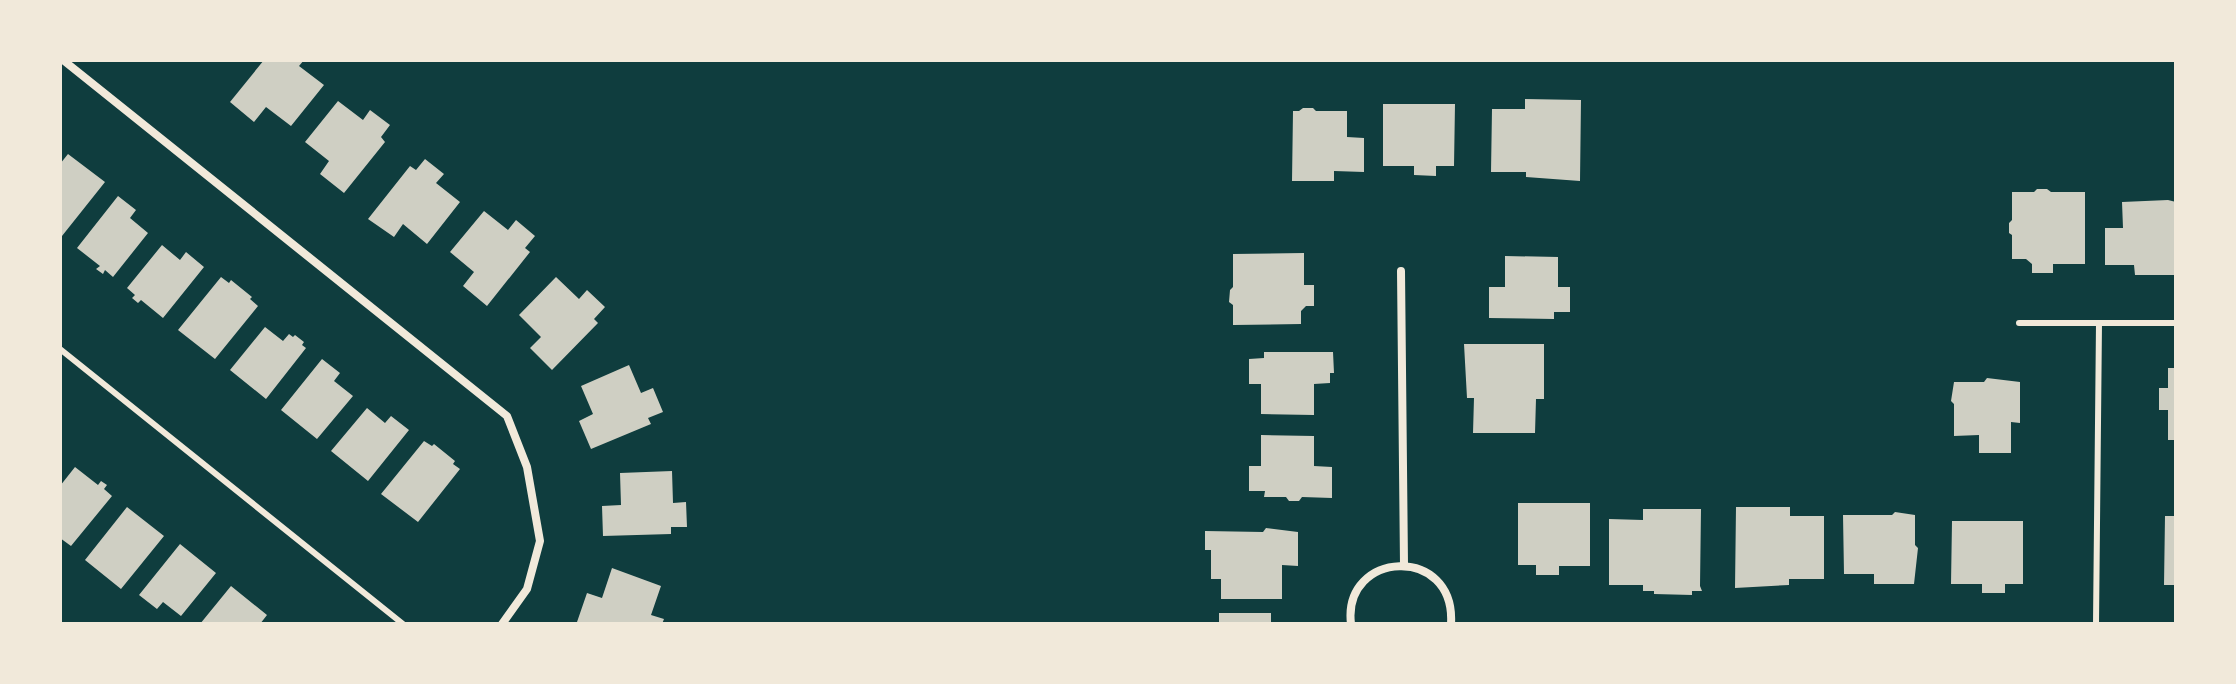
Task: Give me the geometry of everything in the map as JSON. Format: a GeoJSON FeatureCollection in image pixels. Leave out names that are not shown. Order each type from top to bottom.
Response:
{"type":"FeatureCollection","features":[{"type":"Feature","properties":{"kind":"street"},"geometry":{"type":"LineString","coordinates":[[63,60],[507,416],[527,467],[540,541],[527,589],[502,624]]}},
{"type":"Feature","properties":{"kind":"street"},"geometry":{"type":"LineString","coordinates":[[1401,271],[1404,565]]}},
{"type":"Feature","properties":{"kind":"street"},"geometry":{"type":"LineString","coordinates":[[1351,624],[1353,598],[1361,584],[1381,570],[1404,565],[1421,569],[1435,578],[1445,590],[1451,606],[1451,624]]}},
{"type":"Feature","properties":{"kind":"lane"},"geometry":{"type":"LineString","coordinates":[[2019,323],[2176,323]]}},
{"type":"Feature","properties":{"kind":"lane"},"geometry":{"type":"LineString","coordinates":[[2096,624],[2099,323]]}},
{"type":"Feature","properties":{"kind":"lane"},"geometry":{"type":"LineString","coordinates":[[60,349],[403,624]]}},
{"type":"Feature","properties":{"kind":"building"},"geometry":{"type":"Polygon","coordinates":[[[264,60],[304,60],[299,66],[324,85],[291,126],[266,107],[254,122],[230,102],[264,60]]]}},
{"type":"Feature","properties":{"kind":"building"},"geometry":{"type":"Polygon","coordinates":[[[1525,99],[1581,100],[1580,181],[1526,177],[1526,172],[1491,172],[1492,109],[1525,109],[1525,99]]]}},
{"type":"Feature","properties":{"kind":"building"},"geometry":{"type":"Polygon","coordinates":[[[338,101],[363,120],[370,110],[390,125],[381,137],[385,142],[344,193],[320,174],[329,161],[305,142],[338,101]]]}},
{"type":"Feature","properties":{"kind":"building"},"geometry":{"type":"Polygon","coordinates":[[[1383,104],[1455,104],[1454,166],[1436,166],[1436,176],[1414,175],[1414,166],[1383,166],[1383,104]]]}},
{"type":"Feature","properties":{"kind":"building"},"geometry":{"type":"Polygon","coordinates":[[[1303,108],[1347,111],[1347,137],[1364,138],[1364,172],[1334,171],[1334,181],[1292,181],[1293,111],[1303,108]]]}},
{"type":"Feature","properties":{"kind":"building"},"geometry":{"type":"Polygon","coordinates":[[[68,154],[105,182],[62,236],[60,164],[68,154]]]}},
{"type":"Feature","properties":{"kind":"building"},"geometry":{"type":"Polygon","coordinates":[[[425,159],[444,174],[436,183],[460,202],[427,244],[403,224],[394,237],[368,219],[410,166],[416,170],[425,159]]]}},
{"type":"Feature","properties":{"kind":"building"},"geometry":{"type":"Polygon","coordinates":[[[2037,189],[2085,192],[2085,264],[2053,264],[2053,273],[2032,273],[2032,264],[2026,259],[2012,259],[2009,223],[2012,220],[2012,192],[2034,192],[2037,189]]]}},
{"type":"Feature","properties":{"kind":"building"},"geometry":{"type":"Polygon","coordinates":[[[118,196],[136,210],[130,218],[148,233],[113,277],[105,270],[103,274],[96,269],[100,266],[77,248],[118,196]]]}},
{"type":"Feature","properties":{"kind":"building"},"geometry":{"type":"Polygon","coordinates":[[[2122,202],[2176,202],[2176,275],[2135,275],[2134,265],[2105,265],[2105,228],[2123,228],[2122,202]]]}},
{"type":"Feature","properties":{"kind":"building"},"geometry":{"type":"Polygon","coordinates":[[[484,211],[508,230],[516,220],[535,236],[525,248],[530,252],[487,306],[463,286],[474,272],[450,252],[484,211]]]}},
{"type":"Feature","properties":{"kind":"building"},"geometry":{"type":"Polygon","coordinates":[[[162,245],[180,260],[186,252],[204,267],[163,318],[141,300],[138,303],[132,298],[135,295],[127,288],[162,245]]]}},
{"type":"Feature","properties":{"kind":"building"},"geometry":{"type":"Polygon","coordinates":[[[1304,253],[1304,285],[1314,285],[1314,306],[1306,306],[1301,311],[1301,324],[1233,325],[1233,305],[1229,302],[1233,287],[1233,254],[1304,253]]]}},
{"type":"Feature","properties":{"kind":"building"},"geometry":{"type":"Polygon","coordinates":[[[1505,256],[1558,257],[1558,287],[1570,287],[1570,312],[1554,312],[1554,319],[1489,318],[1489,287],[1505,287],[1505,256]]]}},
{"type":"Feature","properties":{"kind":"building"},"geometry":{"type":"Polygon","coordinates":[[[221,277],[229,283],[231,280],[258,306],[215,359],[178,330],[221,277]]]}},
{"type":"Feature","properties":{"kind":"building"},"geometry":{"type":"Polygon","coordinates":[[[556,277],[579,299],[587,290],[605,307],[594,319],[598,323],[552,370],[530,348],[541,337],[519,315],[556,277]]]}},
{"type":"Feature","properties":{"kind":"building"},"geometry":{"type":"Polygon","coordinates":[[[265,327],[283,341],[289,334],[295,335],[306,348],[266,399],[230,370],[265,327]]]}},
{"type":"Feature","properties":{"kind":"building"},"geometry":{"type":"Polygon","coordinates":[[[1464,344],[1544,344],[1544,399],[1536,399],[1535,433],[1473,433],[1474,398],[1467,398],[1464,344]]]}},
{"type":"Feature","properties":{"kind":"building"},"geometry":{"type":"Polygon","coordinates":[[[1264,352],[1333,352],[1334,373],[1330,373],[1330,383],[1314,384],[1314,415],[1261,414],[1261,384],[1249,384],[1249,359],[1264,358],[1264,352]]]}},
{"type":"Feature","properties":{"kind":"building"},"geometry":{"type":"Polygon","coordinates":[[[322,359],[340,373],[334,381],[353,396],[317,439],[281,410],[322,359]]]}},
{"type":"Feature","properties":{"kind":"building"},"geometry":{"type":"Polygon","coordinates":[[[629,365],[641,393],[653,388],[663,412],[648,418],[651,424],[591,449],[579,421],[593,414],[581,386],[629,365]]]}},
{"type":"Feature","properties":{"kind":"building"},"geometry":{"type":"Polygon","coordinates":[[[2168,368],[2176,368],[2176,440],[2168,440],[2168,410],[2159,410],[2159,388],[2168,388],[2168,368]]]}},
{"type":"Feature","properties":{"kind":"building"},"geometry":{"type":"Polygon","coordinates":[[[1987,378],[2020,382],[2020,423],[2011,422],[2011,453],[1979,453],[1979,435],[1954,436],[1954,404],[1951,401],[1954,382],[1984,382],[1987,378]]]}},
{"type":"Feature","properties":{"kind":"building"},"geometry":{"type":"Polygon","coordinates":[[[367,408],[385,423],[391,416],[409,430],[368,481],[331,451],[367,408]]]}},
{"type":"Feature","properties":{"kind":"building"},"geometry":{"type":"Polygon","coordinates":[[[1261,435],[1314,436],[1314,466],[1332,467],[1332,498],[1302,497],[1299,501],[1289,501],[1286,497],[1264,497],[1265,491],[1249,491],[1249,466],[1261,466],[1261,435]]]}},
{"type":"Feature","properties":{"kind":"building"},"geometry":{"type":"Polygon","coordinates":[[[424,441],[432,446],[434,444],[460,469],[418,522],[381,494],[424,441]]]}},
{"type":"Feature","properties":{"kind":"building"},"geometry":{"type":"Polygon","coordinates":[[[75,467],[98,485],[101,481],[107,485],[104,489],[112,496],[71,546],[60,538],[60,486],[75,467]]]}},
{"type":"Feature","properties":{"kind":"building"},"geometry":{"type":"Polygon","coordinates":[[[672,471],[673,503],[686,502],[687,527],[671,527],[671,534],[603,536],[602,506],[621,505],[620,473],[672,471]]]}},
{"type":"Feature","properties":{"kind":"building"},"geometry":{"type":"Polygon","coordinates":[[[1518,503],[1590,503],[1590,566],[1559,566],[1559,575],[1536,575],[1536,565],[1518,565],[1518,503]]]}},
{"type":"Feature","properties":{"kind":"building"},"geometry":{"type":"Polygon","coordinates":[[[127,507],[164,536],[121,589],[85,560],[127,507]]]}},
{"type":"Feature","properties":{"kind":"building"},"geometry":{"type":"Polygon","coordinates":[[[1736,507],[1790,507],[1790,516],[1824,516],[1824,579],[1789,579],[1789,585],[1735,588],[1736,507]]]}},
{"type":"Feature","properties":{"kind":"building"},"geometry":{"type":"Polygon","coordinates":[[[1643,509],[1701,509],[1702,591],[1692,591],[1692,595],[1654,594],[1654,591],[1643,591],[1643,585],[1609,585],[1609,519],[1643,520],[1643,509]]]}},
{"type":"Feature","properties":{"kind":"building"},"geometry":{"type":"Polygon","coordinates":[[[1895,512],[1915,515],[1915,545],[1918,548],[1914,584],[1874,584],[1874,574],[1844,574],[1843,515],[1892,515],[1895,512]]]}},
{"type":"Feature","properties":{"kind":"building"},"geometry":{"type":"Polygon","coordinates":[[[2165,516],[2176,516],[2176,585],[2164,585],[2165,516]]]}},
{"type":"Feature","properties":{"kind":"building"},"geometry":{"type":"Polygon","coordinates":[[[1952,521],[2023,521],[2023,584],[2005,584],[2005,593],[1982,593],[1982,584],[1951,584],[1952,521]]]}},
{"type":"Feature","properties":{"kind":"building"},"geometry":{"type":"Polygon","coordinates":[[[1266,528],[1298,532],[1298,566],[1282,565],[1282,599],[1221,599],[1221,579],[1211,579],[1211,550],[1205,550],[1205,531],[1263,532],[1266,528]]]}},
{"type":"Feature","properties":{"kind":"building"},"geometry":{"type":"Polygon","coordinates":[[[180,544],[216,573],[181,616],[163,602],[157,609],[139,595],[180,544]]]}},
{"type":"Feature","properties":{"kind":"building"},"geometry":{"type":"Polygon","coordinates":[[[612,568],[661,586],[651,615],[664,619],[662,624],[577,622],[587,593],[602,598],[612,568]]]}},
{"type":"Feature","properties":{"kind":"building"},"geometry":{"type":"Polygon","coordinates":[[[231,586],[267,615],[260,624],[200,624],[231,586]]]}},
{"type":"Feature","properties":{"kind":"building"},"geometry":{"type":"Polygon","coordinates":[[[1219,613],[1271,613],[1271,624],[1219,624],[1219,613]]]}}]}
